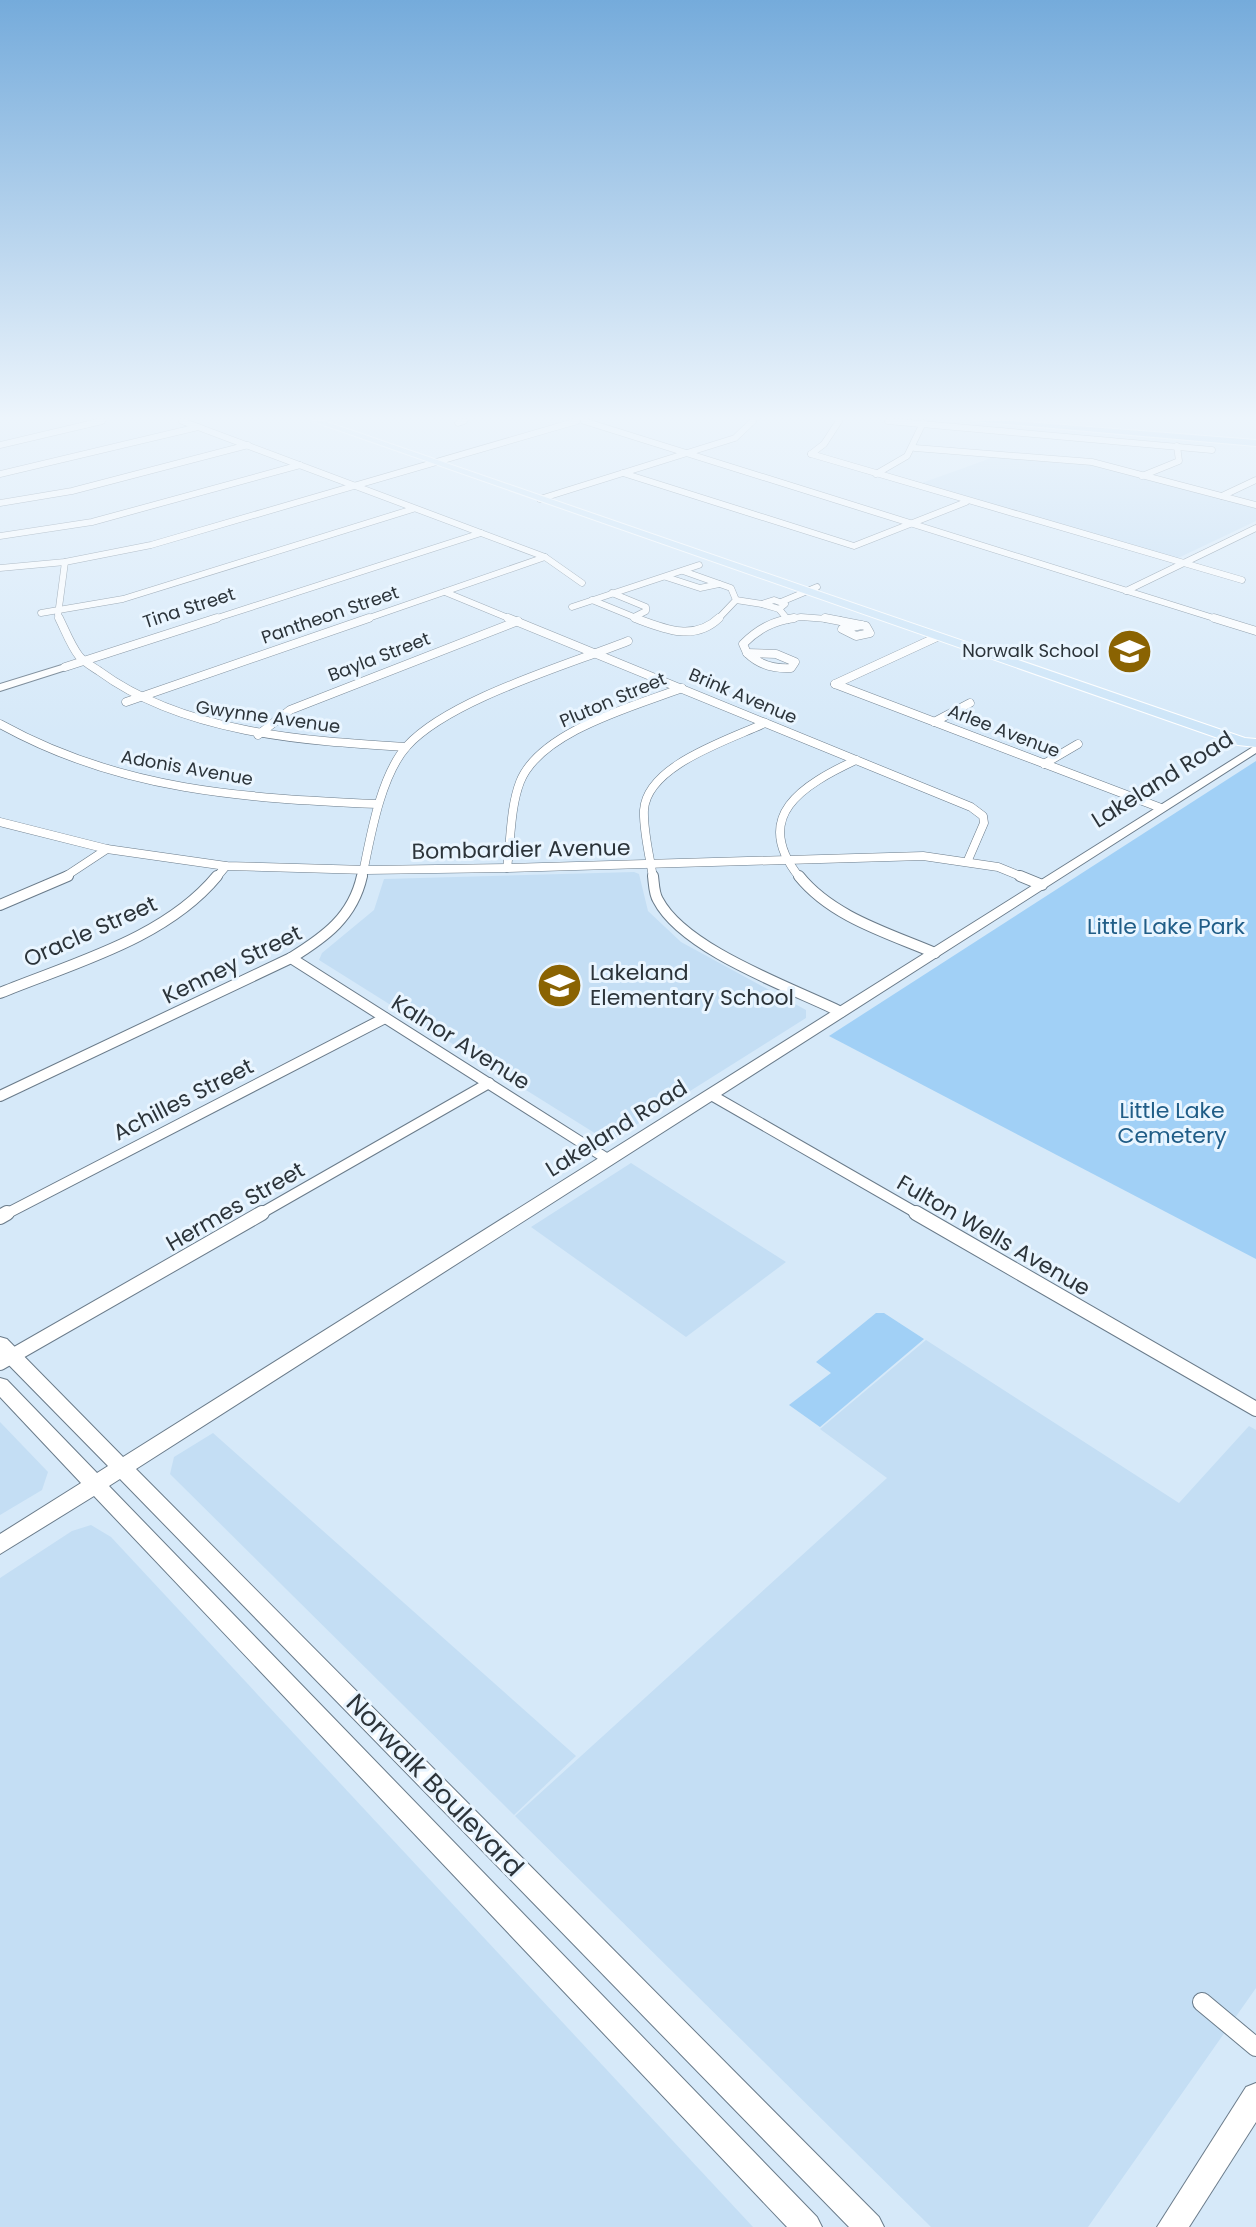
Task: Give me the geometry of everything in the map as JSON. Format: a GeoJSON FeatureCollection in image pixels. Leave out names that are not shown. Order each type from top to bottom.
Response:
{"type":"FeatureCollection","features":[{"type":"Feature","properties":{"kind":"main road"},"geometry":{"type":"LineString","coordinates":[[627,525],[1256,737]]}},
{"type":"Feature","properties":{"kind":"main road"},"geometry":{"type":"LineString","coordinates":[[812,589],[937,637],[1256,746]]}},
{"type":"Feature","properties":{"kind":"street"},"geometry":{"type":"LineString","coordinates":[[0,536],[73,525]]}},
{"type":"Feature","properties":{"kind":"street"},"geometry":{"type":"LineString","coordinates":[[0,568],[65,562],[151,545],[220,525]]}},
{"type":"Feature","properties":{"kind":"street"},"geometry":{"type":"LineString","coordinates":[[43,625],[41,609],[123,599],[363,525]]}},
{"type":"Feature","properties":{"kind":"street"},"geometry":{"type":"LineString","coordinates":[[458,525],[545,557],[582,583]]}},
{"type":"Feature","properties":{"kind":"street"},"geometry":{"type":"LineString","coordinates":[[787,525],[854,546],[910,525],[1256,631]]}},
{"type":"Feature","properties":{"kind":"street"},"geometry":{"type":"LineString","coordinates":[[1046,525],[1242,580]]}},
{"type":"Feature","properties":{"kind":"street"},"geometry":{"type":"LineString","coordinates":[[1126,591],[1256,528]]}},
{"type":"Feature","properties":{"kind":"street","name":"Tina Street"},"geometry":{"type":"LineString","coordinates":[[0,688],[62,662],[481,533]]}},
{"type":"Feature","properties":{"kind":"street"},"geometry":{"type":"LineString","coordinates":[[1239,536],[1256,541]]}},
{"type":"Feature","properties":{"kind":"street","name":"Pantheon Street"},"geometry":{"type":"LineString","coordinates":[[126,702],[545,557]]}},
{"type":"Feature","properties":{"kind":"street"},"geometry":{"type":"LineString","coordinates":[[52,579],[65,562]]}},
{"type":"Feature","properties":{"kind":"street"},"geometry":{"type":"LineString","coordinates":[[572,607],[699,565]]}},
{"type":"Feature","properties":{"kind":"street"},"geometry":{"type":"LineString","coordinates":[[683,571],[731,588],[736,600]]}},
{"type":"Feature","properties":{"kind":"street"},"geometry":{"type":"LineString","coordinates":[[666,577],[700,588],[720,584]]}},
{"type":"Feature","properties":{"kind":"street"},"geometry":{"type":"LineString","coordinates":[[736,600],[762,604],[770,609],[812,589]]}},
{"type":"Feature","properties":{"kind":"street","name":"Brink Avenue"},"geometry":{"type":"LineString","coordinates":[[445,592],[971,807],[983,816],[984,823],[968,860]]}},
{"type":"Feature","properties":{"kind":"street"},"geometry":{"type":"LineString","coordinates":[[612,593],[648,609],[636,616]]}},
{"type":"Feature","properties":{"kind":"street"},"geometry":{"type":"LineString","coordinates":[[592,600],[681,632],[698,632],[710,626],[736,600]]}},
{"type":"Feature","properties":{"kind":"street"},"geometry":{"type":"LineString","coordinates":[[780,606],[788,620]]}},
{"type":"Feature","properties":{"kind":"street"},"geometry":{"type":"LineString","coordinates":[[746,653],[776,654],[796,664],[787,669],[775,667],[746,653],[742,647],[751,635],[788,620],[827,617],[862,625]]}},
{"type":"Feature","properties":{"kind":"street","name":"Bayla Street"},"geometry":{"type":"LineString","coordinates":[[258,735],[290,710],[518,621]]}},
{"type":"Feature","properties":{"kind":"street","name":"Arlee Avenue"},"geometry":{"type":"LineString","coordinates":[[937,637],[835,684],[1161,808]]}},
{"type":"Feature","properties":{"kind":"street","name":"Kenney Street"},"geometry":{"type":"LineString","coordinates":[[0,1096],[291,958],[345,918],[357,901],[367,870],[378,804],[406,747],[435,723],[475,702],[628,641]]}},
{"type":"Feature","properties":{"kind":"street"},"geometry":{"type":"LineString","coordinates":[[62,662],[78,674]]}},
{"type":"Feature","properties":{"kind":"street","name":"Pluton Street"},"geometry":{"type":"LineString","coordinates":[[507,868],[520,782],[537,756],[567,736],[682,688]]}},
{"type":"Feature","properties":{"kind":"street","name":"Gwynne Avenue"},"geometry":{"type":"LineString","coordinates":[[114,695],[126,702],[196,724],[322,744],[406,747]]}},
{"type":"Feature","properties":{"kind":"street"},"geometry":{"type":"LineString","coordinates":[[934,722],[970,703]]}},
{"type":"Feature","properties":{"kind":"street"},"geometry":{"type":"LineString","coordinates":[[765,723],[681,762],[654,783],[644,809],[656,898],[673,922],[700,944],[841,1012]]}},
{"type":"Feature","properties":{"kind":"street","name":"Adonis Avenue"},"geometry":{"type":"LineString","coordinates":[[0,724],[40,746],[106,770],[158,782],[287,801],[378,804]]}},
{"type":"Feature","properties":{"kind":"street"},"geometry":{"type":"LineString","coordinates":[[1044,764],[1078,744]]}},
{"type":"Feature","properties":{"kind":"street","name":"Lakeland Road"},"geometry":{"type":"LineString","coordinates":[[0,1545],[713,1096],[1256,746]]}},
{"type":"Feature","properties":{"kind":"street"},"geometry":{"type":"LineString","coordinates":[[856,760],[809,785],[790,802],[780,825],[787,859],[799,881],[818,898],[935,953]]}},
{"type":"Feature","properties":{"kind":"street","name":"Bombardier Avenue"},"geometry":{"type":"LineString","coordinates":[[1,823],[107,849],[226,866],[367,870],[507,868],[923,856],[968,860],[998,867],[1042,885]]}},
{"type":"Feature","properties":{"kind":"street"},"geometry":{"type":"LineString","coordinates":[[0,905],[68,876],[107,849]]}},
{"type":"Feature","properties":{"kind":"street","name":"Oracle Street"},"geometry":{"type":"LineString","coordinates":[[0,993],[167,920],[204,895],[226,866]]}},
{"type":"Feature","properties":{"kind":"street","name":"Kalnor Avenue"},"geometry":{"type":"LineString","coordinates":[[291,958],[609,1160]]}},
{"type":"Feature","properties":{"kind":"street","name":"Achilles Street"},"geometry":{"type":"LineString","coordinates":[[0,1217],[385,1018]]}},
{"type":"Feature","properties":{"kind":"street","name":"Hermes Street"},"geometry":{"type":"LineString","coordinates":[[4,1354],[489,1083]]}},
{"type":"Feature","properties":{"kind":"street","name":"Fulton Wells Avenue"},"geometry":{"type":"LineString","coordinates":[[713,1096],[1256,1409]]}},
{"type":"Feature","properties":{"kind":"street","name":"Norwalk Boulevard"},"geometry":{"type":"LineString","coordinates":[[4,1354],[125,1468],[869,2227]]}},
{"type":"Feature","properties":{"kind":"street","name":"Norwalk Boulevard"},"geometry":{"type":"LineString","coordinates":[[0,1385],[99,1484],[217,1614],[807,2227]]}},
{"type":"Feature","properties":{"kind":"street"},"geometry":{"type":"LineString","coordinates":[[1202,2002],[1256,2047]]}},
{"type":"Feature","properties":{"kind":"street"},"geometry":{"type":"LineString","coordinates":[[1172,2227],[1256,2097]]}},
{"type":"Feature","properties":{"kind":"shaded area"},"geometry":{"type":"Polygon","coordinates":[[[1059,525],[1248,525],[1176,559],[1059,525]]]}},
{"type":"Feature","properties":{"kind":"shaded area","name":"Lakeland Elementary School"},"geometry":{"type":"Polygon","coordinates":[[[639,874],[648,911],[681,942],[806,1010],[806,1018],[617,1137],[601,1137],[319,960],[322,953],[374,910],[384,879],[639,874]]]}},
{"type":"Feature","properties":{"kind":"shaded area"},"geometry":{"type":"Polygon","coordinates":[[[631,1163],[786,1262],[686,1337],[531,1227],[631,1163]]]}},
{"type":"Feature","properties":{"kind":"shaded area"},"geometry":{"type":"Polygon","coordinates":[[[926,1340],[1179,1503],[1249,1426],[1256,1430],[1256,1988],[1088,2227],[931,2227],[515,1816],[887,1478],[820,1429],[926,1340]]]}},
{"type":"Feature","properties":{"kind":"shaded area"},"geometry":{"type":"Polygon","coordinates":[[[0,1422],[48,1472],[42,1490],[0,1515],[0,1422]]]}},
{"type":"Feature","properties":{"kind":"shaded area"},"geometry":{"type":"Polygon","coordinates":[[[213,1433],[576,1756],[514,1815],[170,1474],[174,1457],[213,1433]]]}},
{"type":"Feature","properties":{"kind":"shaded area"},"geometry":{"type":"Polygon","coordinates":[[[91,1525],[111,1537],[753,2227],[0,2227],[0,1578],[72,1531],[91,1525]]]}},
{"type":"Feature","properties":{"kind":"green space"},"geometry":{"type":"Polygon","coordinates":[[[1256,761],[1256,1259],[829,1036],[1256,761]]]}},
{"type":"Feature","properties":{"kind":"green space"},"geometry":{"type":"Polygon","coordinates":[[[876,1313],[884,1313],[924,1339],[820,1427],[789,1405],[831,1373],[816,1362],[876,1313]]]}},
{"type":"Feature","properties":{"kind":"place","name":"Norwalk School"},"geometry":{"type":"Point","coordinates":[1130,651]}},
{"type":"Feature","properties":{"kind":"place","name":"Lakeland Elementary School"},"geometry":{"type":"Point","coordinates":[559,985]}},
{"type":"Feature","properties":{"kind":"park label","name":"Little Lake Park"},"geometry":{"type":"Point","coordinates":[1166,926]}},
{"type":"Feature","properties":{"kind":"park label","name":"Little Lake Cemetery"},"geometry":{"type":"Point","coordinates":[1172,1122]}}]}
